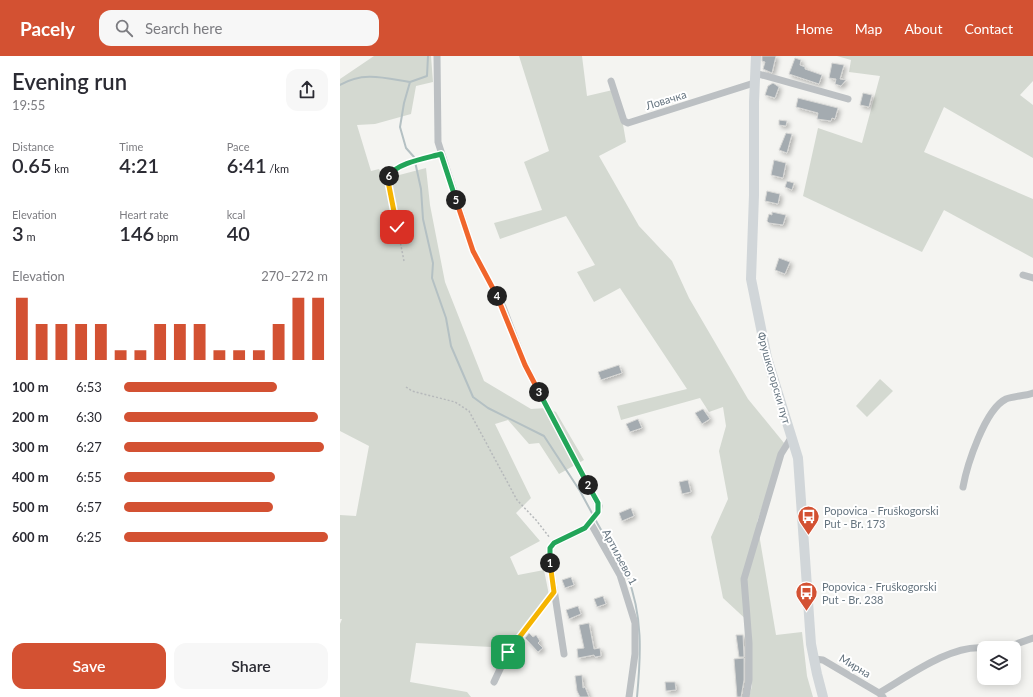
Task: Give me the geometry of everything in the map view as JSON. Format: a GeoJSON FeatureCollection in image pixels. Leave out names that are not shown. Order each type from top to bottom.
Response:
{"type":"FeatureCollection","features":[{"type":"Feature","properties":{"kind":"street"},"geometry":{"type":"LineString","coordinates":[[437,56],[437,125],[441,154],[473,251],[503,307],[525,365],[557,429],[598,503],[598,512],[585,528],[554,543],[550,548],[550,563],[564,654]]}},
{"type":"Feature","properties":{"kind":"street","name":"Фрушкогорски пут"},"geometry":{"type":"LineString","coordinates":[[756,56],[754,83],[754,188],[750,279],[768,358],[798,458],[814,659],[823,697]]}},
{"type":"Feature","properties":{"kind":"street"},"geometry":{"type":"LineString","coordinates":[[755,73],[848,99]]}},
{"type":"Feature","properties":{"kind":"street","name":"Ловачка"},"geometry":{"type":"LineString","coordinates":[[611,81],[624,121],[628,123],[754,83]]}},
{"type":"Feature","properties":{"kind":"street"},"geometry":{"type":"LineString","coordinates":[[1023,275],[1033,278]]}},
{"type":"Feature","properties":{"kind":"street"},"geometry":{"type":"LineString","coordinates":[[963,487],[977,441],[997,407],[1006,399],[1033,393]]}},
{"type":"Feature","properties":{"kind":"street"},"geometry":{"type":"LineString","coordinates":[[746,697],[749,680],[749,643],[744,579],[781,454],[791,438]]}},
{"type":"Feature","properties":{"kind":"street","name":"Артиљево 1"},"geometry":{"type":"LineString","coordinates":[[590,522],[620,576],[636,623],[635,654],[629,697]]}},
{"type":"Feature","properties":{"kind":"street"},"geometry":{"type":"LineString","coordinates":[[494,682],[508,652],[554,592]]}},
{"type":"Feature","properties":{"kind":"street"},"geometry":{"type":"LineString","coordinates":[[1021,642],[1033,638]]}},
{"type":"Feature","properties":{"kind":"street"},"geometry":{"type":"LineString","coordinates":[[881,695],[929,663],[966,648],[977,648]]}},
{"type":"Feature","properties":{"kind":"street","name":"Мирна"},"geometry":{"type":"LineString","coordinates":[[814,659],[823,660],[881,695]]}},
{"type":"Feature","properties":{"kind":"path"},"geometry":{"type":"LineString","coordinates":[[404,261],[388,181],[390,174],[394,170],[412,162],[441,154]]}},
{"type":"Feature","properties":{"kind":"path"},"geometry":{"type":"LineString","coordinates":[[406,387],[412,391],[455,402],[469,411],[516,500],[536,520],[554,543]]}},
{"type":"Feature","properties":{"kind":"shaded area"},"geometry":{"type":"Polygon","coordinates":[[[374,56],[431,56],[433,82],[416,86],[411,114],[375,124],[357,125],[371,171],[379,169],[384,179],[426,168],[430,205],[445,282],[484,381],[531,409],[546,408],[556,412],[584,460],[559,474],[539,443],[529,444],[508,420],[495,424],[531,498],[516,513],[540,541],[510,557],[518,575],[544,570],[549,595],[512,648],[416,643],[410,682],[467,692],[471,697],[340,697],[340,624],[342,619],[340,619],[340,515],[356,516],[369,446],[340,431],[340,79],[374,56]]]}},
{"type":"Feature","properties":{"kind":"shaded area"},"geometry":{"type":"Polygon","coordinates":[[[519,56],[582,56],[587,96],[617,89],[626,142],[599,156],[639,226],[672,261],[689,298],[748,399],[784,443],[757,522],[776,635],[802,632],[807,676],[813,697],[749,697],[752,686],[751,624],[723,598],[711,537],[728,499],[719,451],[726,426],[723,407],[709,412],[700,398],[621,420],[617,406],[687,389],[620,288],[594,302],[577,272],[595,265],[566,216],[500,239],[494,223],[542,210],[524,162],[549,151],[519,56]]]}},
{"type":"Feature","properties":{"kind":"shaded area"},"geometry":{"type":"Polygon","coordinates":[[[837,56],[1033,56],[1033,81],[1020,95],[1033,105],[1033,158],[944,107],[924,152],[1033,199],[1033,258],[944,210],[922,252],[803,196],[818,128],[862,143],[880,76],[849,72],[851,60],[837,56]]]}},
{"type":"Feature","properties":{"kind":"shaded area"},"geometry":{"type":"Polygon","coordinates":[[[880,379],[893,391],[867,417],[856,406],[880,379]]]}},
{"type":"Feature","properties":{"kind":"building"},"geometry":{"type":"Polygon","coordinates":[[[762,56],[776,56],[772,73],[763,69],[765,62],[762,61],[762,56]]]}},
{"type":"Feature","properties":{"kind":"building"},"geometry":{"type":"Polygon","coordinates":[[[795,58],[801,60],[800,65],[805,67],[805,69],[822,75],[819,84],[789,74],[795,58]]]}},
{"type":"Feature","properties":{"kind":"building"},"geometry":{"type":"Polygon","coordinates":[[[832,63],[844,65],[840,79],[846,80],[841,86],[835,84],[836,79],[829,78],[832,63]]]}},
{"type":"Feature","properties":{"kind":"building"},"geometry":{"type":"Polygon","coordinates":[[[773,83],[779,87],[775,98],[765,95],[768,86],[773,83]]]}},
{"type":"Feature","properties":{"kind":"building"},"geometry":{"type":"Polygon","coordinates":[[[863,93],[872,95],[869,107],[860,105],[863,93]]]}},
{"type":"Feature","properties":{"kind":"building"},"geometry":{"type":"Polygon","coordinates":[[[798,98],[838,108],[835,119],[832,118],[831,121],[817,119],[818,113],[796,107],[798,98]]]}},
{"type":"Feature","properties":{"kind":"building"},"geometry":{"type":"Polygon","coordinates":[[[779,120],[787,121],[786,126],[779,125],[779,120]]]}},
{"type":"Feature","properties":{"kind":"building"},"geometry":{"type":"Polygon","coordinates":[[[786,133],[792,134],[787,153],[779,150],[786,133]]]}},
{"type":"Feature","properties":{"kind":"building"},"geometry":{"type":"Polygon","coordinates":[[[774,160],[786,163],[783,178],[771,175],[774,160]]]}},
{"type":"Feature","properties":{"kind":"building"},"geometry":{"type":"Polygon","coordinates":[[[787,181],[794,183],[792,190],[785,187],[787,181]]]}},
{"type":"Feature","properties":{"kind":"building"},"geometry":{"type":"Polygon","coordinates":[[[767,191],[780,194],[778,204],[765,201],[767,191]]]}},
{"type":"Feature","properties":{"kind":"building"},"geometry":{"type":"Polygon","coordinates":[[[772,212],[786,215],[783,225],[769,223],[767,221],[769,214],[772,215],[772,212]]]}},
{"type":"Feature","properties":{"kind":"building"},"geometry":{"type":"Polygon","coordinates":[[[779,258],[790,262],[785,274],[775,270],[779,258]]]}},
{"type":"Feature","properties":{"kind":"building"},"geometry":{"type":"Polygon","coordinates":[[[619,365],[622,373],[601,380],[598,372],[619,365]]]}},
{"type":"Feature","properties":{"kind":"building"},"geometry":{"type":"Polygon","coordinates":[[[703,409],[710,419],[702,424],[695,413],[703,409]]]}},
{"type":"Feature","properties":{"kind":"building"},"geometry":{"type":"Polygon","coordinates":[[[638,419],[642,428],[630,432],[626,424],[638,419]]]}},
{"type":"Feature","properties":{"kind":"building"},"geometry":{"type":"Polygon","coordinates":[[[688,480],[691,492],[682,494],[679,482],[688,480]]]}},
{"type":"Feature","properties":{"kind":"building"},"geometry":{"type":"Polygon","coordinates":[[[631,508],[634,516],[622,521],[619,513],[631,508]]]}},
{"type":"Feature","properties":{"kind":"building"},"geometry":{"type":"Polygon","coordinates":[[[571,577],[574,585],[565,588],[562,580],[571,577]]]}},
{"type":"Feature","properties":{"kind":"building"},"geometry":{"type":"Polygon","coordinates":[[[603,596],[606,604],[597,607],[594,599],[603,596]]]}},
{"type":"Feature","properties":{"kind":"building"},"geometry":{"type":"Polygon","coordinates":[[[578,606],[581,614],[569,619],[566,610],[578,606]]]}},
{"type":"Feature","properties":{"kind":"building"},"geometry":{"type":"Polygon","coordinates":[[[589,623],[594,649],[600,648],[601,656],[595,657],[594,655],[578,658],[577,649],[584,648],[579,625],[589,623]]]}},
{"type":"Feature","properties":{"kind":"building"},"geometry":{"type":"Polygon","coordinates":[[[529,633],[533,637],[536,635],[540,641],[538,643],[543,648],[538,652],[525,638],[529,633]]]}},
{"type":"Feature","properties":{"kind":"building"},"geometry":{"type":"Polygon","coordinates":[[[736,635],[743,635],[744,657],[739,657],[736,635]]]}},
{"type":"Feature","properties":{"kind":"building"},"geometry":{"type":"Polygon","coordinates":[[[744,658],[744,680],[741,697],[737,697],[734,659],[744,658]]]}},
{"type":"Feature","properties":{"kind":"building"},"geometry":{"type":"Polygon","coordinates":[[[582,675],[583,688],[585,687],[589,697],[580,697],[577,691],[575,676],[582,675]]]}},
{"type":"Feature","properties":{"kind":"building"},"geometry":{"type":"Polygon","coordinates":[[[665,682],[675,682],[676,690],[666,691],[665,682]]]}},
{"type":"Feature","properties":{"kind":"waterway"},"geometry":{"type":"LineString","coordinates":[[428,56],[427,76],[410,82],[404,103],[400,127],[406,148],[414,157],[421,189],[423,219],[433,263],[432,278],[446,318],[451,346],[473,397],[488,408],[544,436],[580,491],[593,515]]}},
{"type":"Feature","properties":{"kind":"waterway"},"geometry":{"type":"LineString","coordinates":[[340,85],[357,78],[366,77],[410,82]]}},
{"type":"Feature","properties":{"kind":"waterway"},"geometry":{"type":"LineString","coordinates":[[595,519],[627,575],[636,605],[640,635],[637,697]]}},
{"type":"Feature","properties":{"kind":"place","name":"Popovica - Fruškogorski Put - Br. 173"},"geometry":{"type":"Point","coordinates":[808,536]}},
{"type":"Feature","properties":{"kind":"place","name":"Popovica - Fruškogorski Put - Br. 238"},"geometry":{"type":"Point","coordinates":[806,612]}},
{"type":"Feature","properties":{"kind":"route"},"geometry":{"type":"LineString","coordinates":[[397,227],[388,181],[390,174],[394,170],[412,162],[441,154],[473,251],[503,307],[525,365],[557,429],[599,506],[598,512],[585,528],[554,543],[550,548],[550,563],[554,592],[508,652]]}}]}
